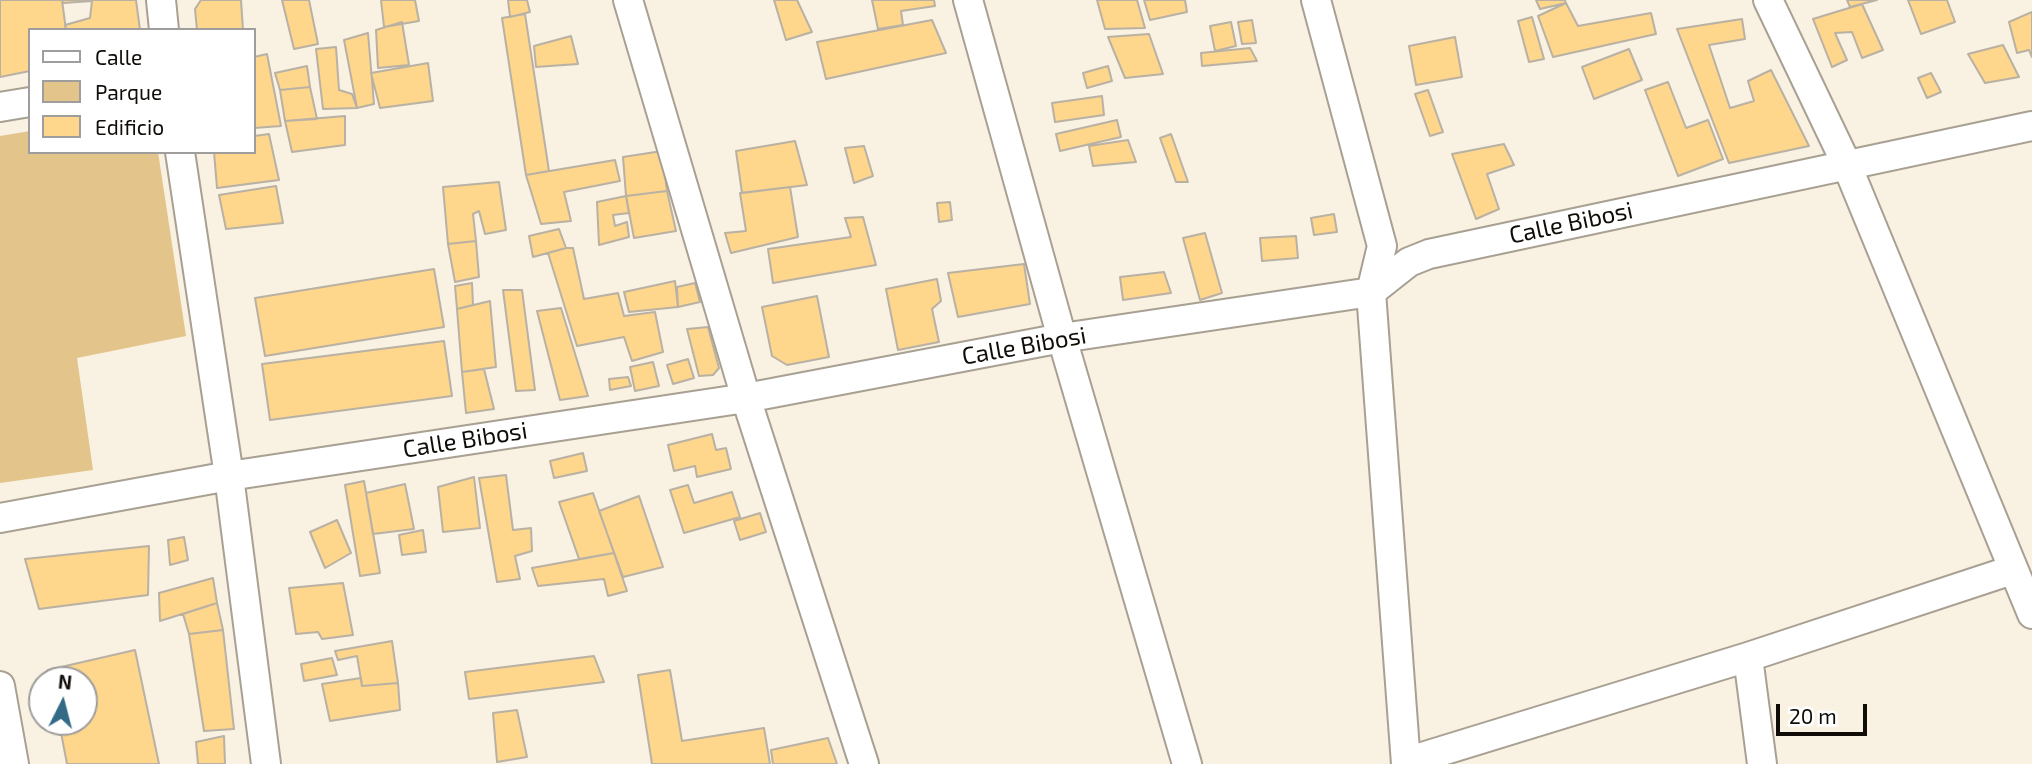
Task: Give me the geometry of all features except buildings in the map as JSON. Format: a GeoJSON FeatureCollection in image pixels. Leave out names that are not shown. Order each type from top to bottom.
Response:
{"type":"FeatureCollection","features":[{"type":"Feature","properties":{"kind":"street"},"geometry":{"type":"LineString","coordinates":[[161,0],[164,28]]}},
{"type":"Feature","properties":{"kind":"street"},"geometry":{"type":"LineString","coordinates":[[628,0],[746,398],[864,764]]}},
{"type":"Feature","properties":{"kind":"street"},"geometry":{"type":"LineString","coordinates":[[968,0],[1062,338],[1187,764]]}},
{"type":"Feature","properties":{"kind":"street"},"geometry":{"type":"LineString","coordinates":[[1316,0],[1382,246],[1371,292],[1406,763],[1748,657],[2012,569]]}},
{"type":"Feature","properties":{"kind":"street"},"geometry":{"type":"LineString","coordinates":[[1768,0],[1846,163],[2032,614]]}},
{"type":"Feature","properties":{"kind":"street"},"geometry":{"type":"LineString","coordinates":[[0,107],[28,102]]}},
{"type":"Feature","properties":{"kind":"street","name":"Calle Bibosi"},"geometry":{"type":"LineString","coordinates":[[0,518],[229,476],[746,398],[1062,338],[1371,292],[1409,262],[1429,254],[1846,163],[2032,127]]}},
{"type":"Feature","properties":{"kind":"street"},"geometry":{"type":"LineString","coordinates":[[180,154],[229,476],[266,764]]}},
{"type":"Feature","properties":{"kind":"street"},"geometry":{"type":"LineString","coordinates":[[1748,657],[1762,764]]}},
{"type":"Feature","properties":{"kind":"street"},"geometry":{"type":"LineString","coordinates":[[0,686],[14,764]]}},
{"type":"Feature","properties":{"kind":"green space"},"geometry":{"type":"Polygon","coordinates":[[[28,131],[28,154],[158,154],[186,336],[77,358],[93,470],[0,483],[0,136],[28,131]]]}}]}
